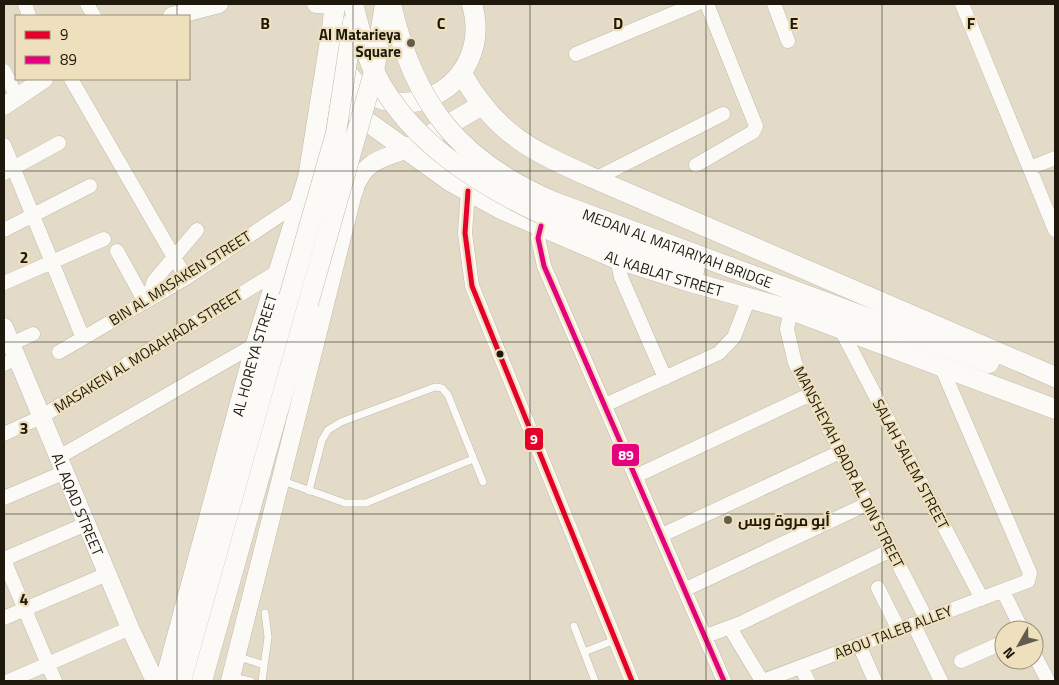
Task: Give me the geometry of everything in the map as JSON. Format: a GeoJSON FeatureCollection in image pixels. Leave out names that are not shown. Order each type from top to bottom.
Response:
{"type":"FeatureCollection","features":[{"type":"Feature","properties":{"kind":"main road"},"geometry":{"type":"LineString","coordinates":[[181,681],[299,301],[374,72],[385,4]]}},
{"type":"Feature","properties":{"kind":"main road","name":"MEDAN AL MATARIYAH BRIDGE"},"geometry":{"type":"LineString","coordinates":[[391,4],[399,38],[406,57],[434,112],[474,154],[498,174],[524,189],[548,215],[1011,371],[1055,384]]}},
{"type":"Feature","properties":{"kind":"main road"},"geometry":{"type":"LineString","coordinates":[[332,28],[336,54],[348,75],[356,84],[376,96],[388,100],[400,102],[423,100],[444,90],[462,74],[473,52],[476,40],[475,16],[472,4]]}},
{"type":"Feature","properties":{"kind":"main road","name":"AL HOREYA STREET"},"geometry":{"type":"LineString","coordinates":[[165,681],[256,344],[308,178],[332,28],[345,5]]}},
{"type":"Feature","properties":{"kind":"main road","name":"MEDAN AL MATARIYAH BRIDGE"},"geometry":{"type":"LineString","coordinates":[[345,5],[375,73],[392,100],[416,130],[466,172],[516,202],[688,268],[741,295]]}},
{"type":"Feature","properties":{"kind":"main road"},"geometry":{"type":"LineString","coordinates":[[202,681],[299,301],[336,133],[350,51],[345,5]]}},
{"type":"Feature","properties":{"kind":"main road","name":"AL KABLAT STREET"},"geometry":{"type":"LineString","coordinates":[[336,54],[336,79],[348,105],[360,118],[468,191],[548,215],[617,259],[791,310],[1055,409]]}},
{"type":"Feature","properties":{"kind":"main road"},"geometry":{"type":"LineString","coordinates":[[462,74],[482,105],[506,131],[527,147],[595,180],[1055,378]]}},
{"type":"Feature","properties":{"kind":"main road"},"geometry":{"type":"LineString","coordinates":[[405,150],[482,105]]}},
{"type":"Feature","properties":{"kind":"main road"},"geometry":{"type":"LineString","coordinates":[[308,178],[323,167],[336,167],[347,173],[354,189]]}},
{"type":"Feature","properties":{"kind":"street"},"geometry":{"type":"LineString","coordinates":[[87,4],[93,15]]}},
{"type":"Feature","properties":{"kind":"street"},"geometry":{"type":"LineString","coordinates":[[176,15],[219,4]]}},
{"type":"Feature","properties":{"kind":"street"},"geometry":{"type":"LineString","coordinates":[[316,4],[345,5]]}},
{"type":"Feature","properties":{"kind":"street"},"geometry":{"type":"LineString","coordinates":[[576,54],[696,4]]}},
{"type":"Feature","properties":{"kind":"street"},"geometry":{"type":"LineString","coordinates":[[696,165],[753,132],[756,126],[707,4]]}},
{"type":"Feature","properties":{"kind":"street"},"geometry":{"type":"LineString","coordinates":[[774,4],[788,41]]}},
{"type":"Feature","properties":{"kind":"street"},"geometry":{"type":"LineString","coordinates":[[962,4],[1055,230]]}},
{"type":"Feature","properties":{"kind":"street"},"geometry":{"type":"LineString","coordinates":[[4,71],[10,101],[42,80]]}},
{"type":"Feature","properties":{"kind":"street"},"geometry":{"type":"LineString","coordinates":[[72,80],[186,278]]}},
{"type":"Feature","properties":{"kind":"street"},"geometry":{"type":"LineString","coordinates":[[595,180],[723,114]]}},
{"type":"Feature","properties":{"kind":"street"},"geometry":{"type":"LineString","coordinates":[[9,170],[59,143]]}},
{"type":"Feature","properties":{"kind":"street"},"geometry":{"type":"LineString","coordinates":[[4,145],[9,170],[33,214],[83,338]]}},
{"type":"Feature","properties":{"kind":"street"},"geometry":{"type":"LineString","coordinates":[[230,679],[354,189],[359,176],[368,165],[378,159],[405,150]]}},
{"type":"Feature","properties":{"kind":"street"},"geometry":{"type":"LineString","coordinates":[[1030,168],[1055,158]]}},
{"type":"Feature","properties":{"kind":"street"},"geometry":{"type":"LineString","coordinates":[[4,230],[90,186]]}},
{"type":"Feature","properties":{"kind":"street"},"geometry":{"type":"LineString","coordinates":[[468,191],[465,233],[472,286],[632,681]]}},
{"type":"Feature","properties":{"kind":"street","name":"BIN AL MASAKEN STREET"},"geometry":{"type":"LineString","coordinates":[[59,352],[186,278],[300,202]]}},
{"type":"Feature","properties":{"kind":"street"},"geometry":{"type":"LineString","coordinates":[[548,215],[538,238],[544,266],[686,589],[724,681]]}},
{"type":"Feature","properties":{"kind":"street"},"geometry":{"type":"LineString","coordinates":[[146,301],[154,281],[197,230]]}},
{"type":"Feature","properties":{"kind":"street"},"geometry":{"type":"LineString","coordinates":[[4,283],[104,239]]}},
{"type":"Feature","properties":{"kind":"street"},"geometry":{"type":"LineString","coordinates":[[117,251],[146,301]]}},
{"type":"Feature","properties":{"kind":"street"},"geometry":{"type":"LineString","coordinates":[[617,259],[621,278],[665,378]]}},
{"type":"Feature","properties":{"kind":"street","name":"MASAKEN AL MOAAHADA STREET"},"geometry":{"type":"LineString","coordinates":[[4,434],[41,417],[280,270]]}},
{"type":"Feature","properties":{"kind":"street"},"geometry":{"type":"LineString","coordinates":[[605,405],[719,353],[729,345],[738,330],[741,295]]}},
{"type":"Feature","properties":{"kind":"street","name":"MANSHEYAH BADR AL DIN STREET"},"geometry":{"type":"LineString","coordinates":[[791,310],[787,329],[795,363],[891,550],[941,681]]}},
{"type":"Feature","properties":{"kind":"street","name":"AL AQAD STREET"},"geometry":{"type":"LineString","coordinates":[[4,327],[10,355],[62,464],[130,628],[155,681]]}},
{"type":"Feature","properties":{"kind":"street","name":"SALAH SALEM STREET"},"geometry":{"type":"LineString","coordinates":[[840,328],[982,599]]}},
{"type":"Feature","properties":{"kind":"street"},"geometry":{"type":"LineString","coordinates":[[10,355],[33,334]]}},
{"type":"Feature","properties":{"kind":"street"},"geometry":{"type":"LineString","coordinates":[[4,498],[256,344]]}},
{"type":"Feature","properties":{"kind":"street","name":"ABOU TALEB ALLEY"},"geometry":{"type":"LineString","coordinates":[[762,681],[1028,581],[1030,573],[941,366]]}},
{"type":"Feature","properties":{"kind":"street"},"geometry":{"type":"LineString","coordinates":[[636,476],[811,394]]}},
{"type":"Feature","properties":{"kind":"street"},"geometry":{"type":"LineString","coordinates":[[662,535],[840,452]]}},
{"type":"Feature","properties":{"kind":"street"},"geometry":{"type":"LineString","coordinates":[[686,589],[868,504]]}},
{"type":"Feature","properties":{"kind":"street"},"geometry":{"type":"LineString","coordinates":[[55,681],[4,559],[86,524]]}},
{"type":"Feature","properties":{"kind":"street"},"geometry":{"type":"LineString","coordinates":[[706,636],[730,628],[891,550]]}},
{"type":"Feature","properties":{"kind":"street"},"geometry":{"type":"LineString","coordinates":[[4,618],[107,574]]}},
{"type":"Feature","properties":{"kind":"street"},"geometry":{"type":"LineString","coordinates":[[878,588],[899,630]]}},
{"type":"Feature","properties":{"kind":"street"},"geometry":{"type":"LineString","coordinates":[[1003,591],[1017,620]]}},
{"type":"Feature","properties":{"kind":"street"},"geometry":{"type":"LineString","coordinates":[[9,681],[130,628]]}},
{"type":"Feature","properties":{"kind":"street"},"geometry":{"type":"LineString","coordinates":[[730,628],[762,681]]}},
{"type":"Feature","properties":{"kind":"street"},"geometry":{"type":"LineString","coordinates":[[859,645],[875,681]]}},
{"type":"Feature","properties":{"kind":"street"},"geometry":{"type":"LineString","coordinates":[[961,661],[994,646]]}},
{"type":"Feature","properties":{"kind":"street"},"geometry":{"type":"LineString","coordinates":[[801,667],[808,681]]}},
{"type":"Feature","properties":{"kind":"lane"},"geometry":{"type":"LineString","coordinates":[[309,491],[322,440],[328,430],[341,422],[435,387],[442,388],[448,395],[483,482]]}},
{"type":"Feature","properties":{"kind":"lane"},"geometry":{"type":"LineString","coordinates":[[280,480],[345,503],[366,503],[473,459]]}},
{"type":"Feature","properties":{"kind":"lane"},"geometry":{"type":"LineString","coordinates":[[262,681],[268,637],[265,613]]}},
{"type":"Feature","properties":{"kind":"lane"},"geometry":{"type":"LineString","coordinates":[[574,626],[595,681]]}},
{"type":"Feature","properties":{"kind":"lane"},"geometry":{"type":"LineString","coordinates":[[584,652],[615,640]]}},
{"type":"Feature","properties":{"kind":"lane"},"geometry":{"type":"LineString","coordinates":[[236,656],[264,666]]}},
{"type":"Feature","properties":{"kind":"lane"},"geometry":{"type":"LineString","coordinates":[[230,679],[251,681]]}},
{"type":"Feature","properties":{"kind":"transit line","name":"9"},"geometry":{"type":"LineString","coordinates":[[468,191],[465,233],[472,286],[632,681]]}},
{"type":"Feature","properties":{"kind":"transit line","name":"89"},"geometry":{"type":"LineString","coordinates":[[541,226],[538,238],[544,266],[724,681]]}},
{"type":"Feature","properties":{"kind":"place","name":"Al Matarieya Square"},"geometry":{"type":"Point","coordinates":[411,43]}},
{"type":"Feature","properties":{"kind":"place","name":"أبو مروة وبس"},"geometry":{"type":"Point","coordinates":[728,520]}}]}
